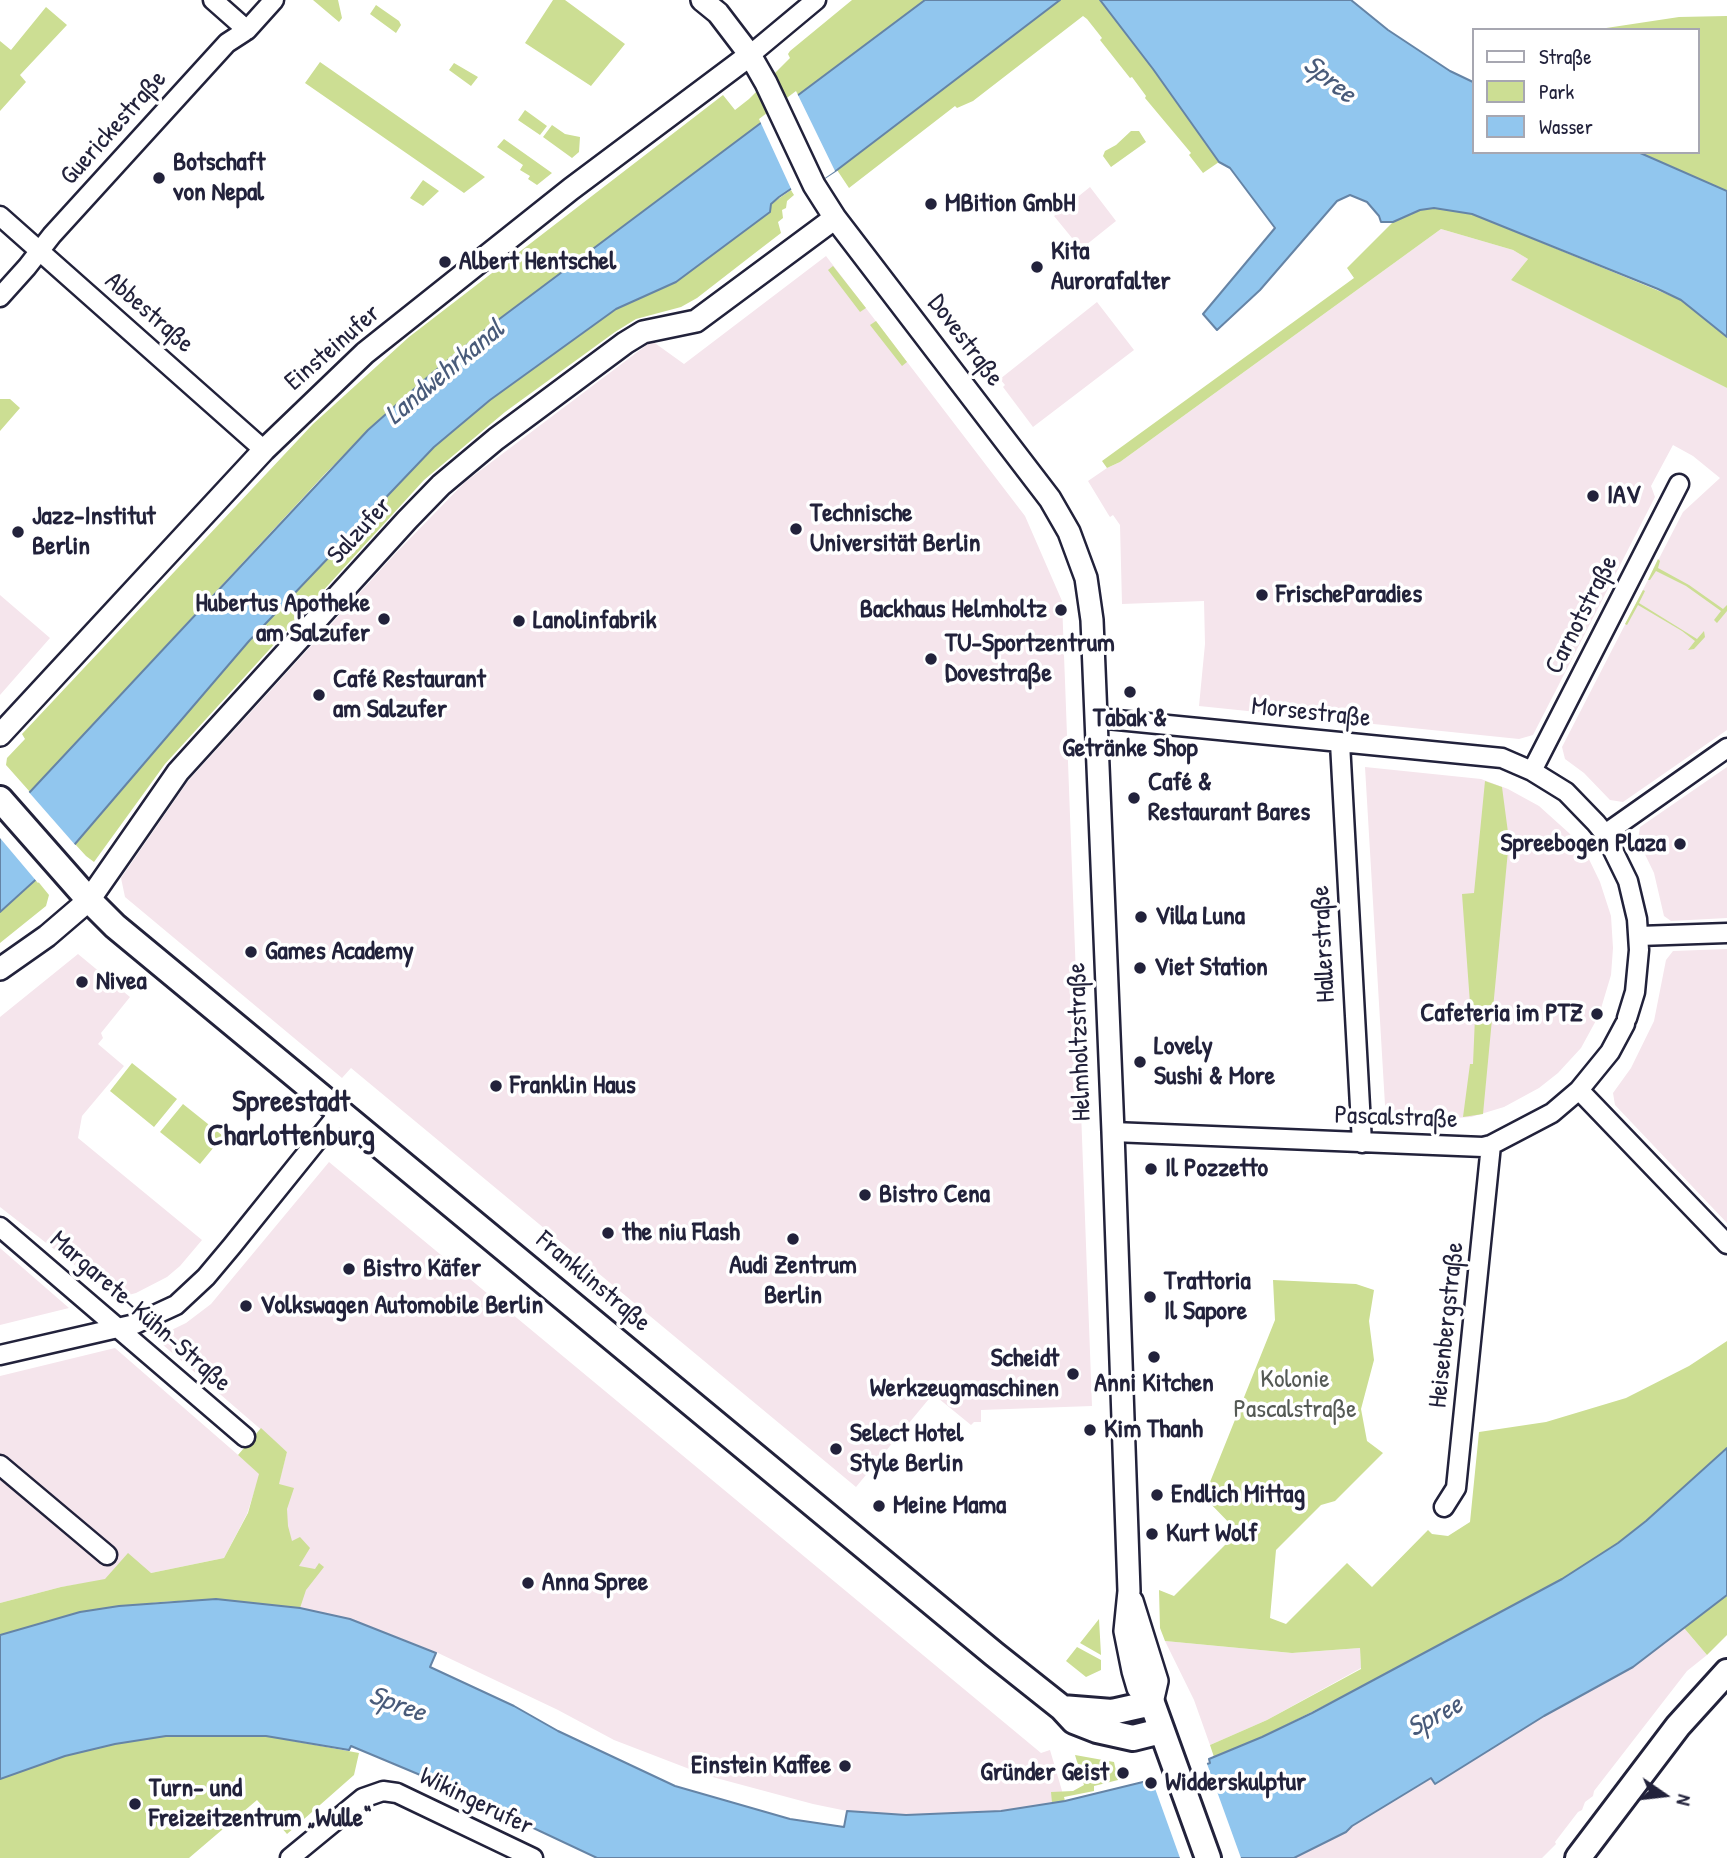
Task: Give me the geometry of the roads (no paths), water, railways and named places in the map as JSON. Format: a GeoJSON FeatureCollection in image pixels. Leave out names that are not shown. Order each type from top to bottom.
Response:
{"type":"FeatureCollection","features":[{"type":"Feature","properties":{"kind":"main road","name":"Franklinstraße"},"geometry":{"type":"LineString","coordinates":[[0,799],[115,926],[1062,1708],[1074,1721],[1124,1737],[1133,1738],[1161,1731]]}},
{"type":"Feature","properties":{"kind":"main road"},"geometry":{"type":"LineString","coordinates":[[1578,1858],[1670,1736],[1717,1700],[1727,1672]]}},
{"type":"Feature","properties":{"kind":"main road"},"geometry":{"type":"LineString","coordinates":[[1062,1708],[1112,1712],[1152,1703]]}},
{"type":"Feature","properties":{"kind":"main road","name":"Helmholtzstraße"},"geometry":{"type":"LineString","coordinates":[[1152,1703],[1208,1858]]}},
{"type":"Feature","properties":{"kind":"street"},"geometry":{"type":"LineString","coordinates":[[213,0],[247,30]]}},
{"type":"Feature","properties":{"kind":"street","name":"Guerickestraße"},"geometry":{"type":"LineString","coordinates":[[0,297],[52,235],[227,43],[247,30],[274,0]]}},
{"type":"Feature","properties":{"kind":"street","name":"Dovestraße"},"geometry":{"type":"LineString","coordinates":[[702,0],[718,13],[750,55],[814,185],[835,218],[1050,499]]}},
{"type":"Feature","properties":{"kind":"street"},"geometry":{"type":"LineString","coordinates":[[750,55],[816,0]]}},
{"type":"Feature","properties":{"kind":"street","name":"Einsteinufer"},"geometry":{"type":"LineString","coordinates":[[0,735],[264,450],[365,354],[571,189],[750,55]]}},
{"type":"Feature","properties":{"kind":"street","name":"Abbestraße"},"geometry":{"type":"LineString","coordinates":[[0,216],[264,450]]}},
{"type":"Feature","properties":{"kind":"street","name":"Salzufer"},"geometry":{"type":"LineString","coordinates":[[0,969],[47,936],[89,900],[178,772],[442,485],[496,439],[625,343],[643,332],[696,321],[835,218]]}},
{"type":"Feature","properties":{"kind":"street","name":"Carnotstraße"},"geometry":{"type":"LineString","coordinates":[[1526,768],[1679,484]]}},
{"type":"Feature","properties":{"kind":"street","name":"Helmholtzstraße"},"geometry":{"type":"LineString","coordinates":[[1050,499],[1069,532],[1086,578],[1092,620],[1129,1591],[1125,1631],[1138,1688],[1152,1703]]}},
{"type":"Feature","properties":{"kind":"street","name":"Morsestraße"},"geometry":{"type":"LineString","coordinates":[[1097,718],[1502,758],[1526,768]]}},
{"type":"Feature","properties":{"kind":"street","name":"Hallerstraße"},"geometry":{"type":"LineString","coordinates":[[1340,743],[1362,1143]]}},
{"type":"Feature","properties":{"kind":"street"},"geometry":{"type":"LineString","coordinates":[[1605,834],[1727,748]]}},
{"type":"Feature","properties":{"kind":"street","name":"Pascalstraße"},"geometry":{"type":"LineString","coordinates":[[1113,1132],[1483,1147],[1552,1113],[1579,1090],[1610,1052],[1626,1021],[1637,978],[1639,936],[1628,881],[1605,834],[1566,792],[1526,768]]}},
{"type":"Feature","properties":{"kind":"street"},"geometry":{"type":"LineString","coordinates":[[1639,936],[1727,933]]}},
{"type":"Feature","properties":{"kind":"street"},"geometry":{"type":"LineString","coordinates":[[1579,1090],[1727,1244]]}},
{"type":"Feature","properties":{"kind":"street"},"geometry":{"type":"LineString","coordinates":[[0,1355],[135,1324],[176,1305],[206,1277],[340,1112]]}},
{"type":"Feature","properties":{"kind":"street","name":"Heisenbergstraße"},"geometry":{"type":"LineString","coordinates":[[1444,1507],[1456,1488],[1491,1145]]}},
{"type":"Feature","properties":{"kind":"street","name":"Margarete-Kühn-Straße"},"geometry":{"type":"LineString","coordinates":[[0,1227],[245,1437]]}},
{"type":"Feature","properties":{"kind":"street"},"geometry":{"type":"LineString","coordinates":[[0,1465],[107,1555]]}},
{"type":"Feature","properties":{"kind":"street","name":"Wikingerufer"},"geometry":{"type":"LineString","coordinates":[[290,1858],[363,1798],[383,1791],[397,1793],[533,1858]]}},
{"type":"Feature","properties":{"kind":"water","name":"Landwehrkanal"},"geometry":{"type":"Polygon","coordinates":[[[925,0],[1060,0],[837,170],[814,185],[810,176],[771,204],[770,212],[676,282],[616,309],[490,400],[434,447],[249,641],[75,844],[0,912],[0,824],[368,430],[490,326],[925,0]]]}},
{"type":"Feature","properties":{"kind":"water","name":"Spree"},"geometry":{"type":"Polygon","coordinates":[[[1100,0],[1351,0],[1388,30],[1450,71],[1472,82],[1472,154],[1643,154],[1727,191],[1727,337],[1681,300],[1472,214],[1434,208],[1420,210],[1393,222],[1381,222],[1367,202],[1350,195],[1337,201],[1260,290],[1217,330],[1203,314],[1275,228],[1230,168],[1219,162],[1100,0]]]}},
{"type":"Feature","properties":{"kind":"water","name":"Spree"},"geometry":{"type":"Polygon","coordinates":[[[1727,1448],[1727,1595],[1633,1667],[1544,1716],[1435,1784],[1431,1778],[1346,1832],[1294,1858],[597,1858],[425,1777],[351,1746],[349,1750],[266,1736],[166,1736],[115,1744],[65,1756],[0,1779],[0,1635],[80,1612],[119,1606],[216,1599],[300,1608],[350,1619],[436,1653],[430,1667],[675,1786],[790,1819],[844,1827],[847,1811],[906,1815],[1001,1811],[1065,1801],[1147,1781],[1149,1784],[1210,1763],[1209,1759],[1312,1713],[1562,1579],[1618,1543],[1646,1521],[1727,1448]]]}},
{"type":"Feature","properties":{"kind":"place","name":"Botschaft von Nepal"},"geometry":{"type":"Point","coordinates":[159,178]}},
{"type":"Feature","properties":{"kind":"place","name":"MBition GmbH"},"geometry":{"type":"Point","coordinates":[931,204]}},
{"type":"Feature","properties":{"kind":"place","name":"Albert Hentschel"},"geometry":{"type":"Point","coordinates":[445,262]}},
{"type":"Feature","properties":{"kind":"place","name":"Kita Aurorafalter"},"geometry":{"type":"Point","coordinates":[1037,267]}},
{"type":"Feature","properties":{"kind":"place","name":"IAV"},"geometry":{"type":"Point","coordinates":[1593,496]}},
{"type":"Feature","properties":{"kind":"place","name":"Technische Universität Berlin"},"geometry":{"type":"Point","coordinates":[796,529]}},
{"type":"Feature","properties":{"kind":"place","name":"Jazz-Institut Berlin"},"geometry":{"type":"Point","coordinates":[18,532]}},
{"type":"Feature","properties":{"kind":"place","name":"FrischeParadies"},"geometry":{"type":"Point","coordinates":[1262,595]}},
{"type":"Feature","properties":{"kind":"place","name":"Backhaus Helmholtz"},"geometry":{"type":"Point","coordinates":[1061,610]}},
{"type":"Feature","properties":{"kind":"place","name":"Hubertus Apotheke am Salzufer"},"geometry":{"type":"Point","coordinates":[384,619]}},
{"type":"Feature","properties":{"kind":"place","name":"Lanolinfabrik"},"geometry":{"type":"Point","coordinates":[519,621]}},
{"type":"Feature","properties":{"kind":"place","name":"TU-Sportzentrum Dovestraße"},"geometry":{"type":"Point","coordinates":[931,659]}},
{"type":"Feature","properties":{"kind":"place","name":"Tabak & Getränke Shop"},"geometry":{"type":"Point","coordinates":[1130,692]}},
{"type":"Feature","properties":{"kind":"place","name":"Café Restaurant am Salzufer"},"geometry":{"type":"Point","coordinates":[319,695]}},
{"type":"Feature","properties":{"kind":"place","name":"Café & Restaurant Bares"},"geometry":{"type":"Point","coordinates":[1134,798]}},
{"type":"Feature","properties":{"kind":"place","name":"Spreebogen Plaza"},"geometry":{"type":"Point","coordinates":[1680,844]}},
{"type":"Feature","properties":{"kind":"place","name":"Villa Luna"},"geometry":{"type":"Point","coordinates":[1141,917]}},
{"type":"Feature","properties":{"kind":"place","name":"Games Academy"},"geometry":{"type":"Point","coordinates":[251,952]}},
{"type":"Feature","properties":{"kind":"place","name":"Viet Station"},"geometry":{"type":"Point","coordinates":[1140,968]}},
{"type":"Feature","properties":{"kind":"place","name":"Nivea"},"geometry":{"type":"Point","coordinates":[82,982]}},
{"type":"Feature","properties":{"kind":"place","name":"Cafeteria im PTZ"},"geometry":{"type":"Point","coordinates":[1597,1014]}},
{"type":"Feature","properties":{"kind":"place","name":"Lovely Sushi & More"},"geometry":{"type":"Point","coordinates":[1140,1062]}},
{"type":"Feature","properties":{"kind":"place","name":"Franklin Haus"},"geometry":{"type":"Point","coordinates":[496,1086]}},
{"type":"Feature","properties":{"kind":"place","name":"Il Pozzetto"},"geometry":{"type":"Point","coordinates":[1151,1169]}},
{"type":"Feature","properties":{"kind":"place","name":"Bistro Cena"},"geometry":{"type":"Point","coordinates":[865,1195]}},
{"type":"Feature","properties":{"kind":"place","name":"the niu Flash"},"geometry":{"type":"Point","coordinates":[608,1233]}},
{"type":"Feature","properties":{"kind":"place","name":"Audi Zentrum Berlin"},"geometry":{"type":"Point","coordinates":[793,1239]}},
{"type":"Feature","properties":{"kind":"place","name":"Bistro Käfer"},"geometry":{"type":"Point","coordinates":[349,1269]}},
{"type":"Feature","properties":{"kind":"place","name":"Trattoria Il Sapore"},"geometry":{"type":"Point","coordinates":[1150,1297]}},
{"type":"Feature","properties":{"kind":"place","name":"Volkswagen Automobile Berlin"},"geometry":{"type":"Point","coordinates":[246,1306]}},
{"type":"Feature","properties":{"kind":"place","name":"Anni Kitchen"},"geometry":{"type":"Point","coordinates":[1154,1357]}},
{"type":"Feature","properties":{"kind":"place","name":"Scheidt Werkzeugmaschinen"},"geometry":{"type":"Point","coordinates":[1073,1374]}},
{"type":"Feature","properties":{"kind":"place","name":"Kim Thanh"},"geometry":{"type":"Point","coordinates":[1090,1430]}},
{"type":"Feature","properties":{"kind":"place","name":"Select Hotel Style Berlin"},"geometry":{"type":"Point","coordinates":[836,1449]}},
{"type":"Feature","properties":{"kind":"place","name":"Endlich Mittag"},"geometry":{"type":"Point","coordinates":[1157,1495]}},
{"type":"Feature","properties":{"kind":"place","name":"Meine Mama"},"geometry":{"type":"Point","coordinates":[879,1506]}},
{"type":"Feature","properties":{"kind":"place","name":"Kurt Wolf"},"geometry":{"type":"Point","coordinates":[1152,1534]}},
{"type":"Feature","properties":{"kind":"place","name":"Anna Spree"},"geometry":{"type":"Point","coordinates":[528,1583]}},
{"type":"Feature","properties":{"kind":"place","name":"Einstein Kaffee"},"geometry":{"type":"Point","coordinates":[845,1766]}},
{"type":"Feature","properties":{"kind":"place","name":"Gründer Geist"},"geometry":{"type":"Point","coordinates":[1123,1773]}},
{"type":"Feature","properties":{"kind":"place","name":"Widderskulptur"},"geometry":{"type":"Point","coordinates":[1151,1783]}},
{"type":"Feature","properties":{"kind":"place","name":"Turn- und Freizeitzentrum „Wulle“"},"geometry":{"type":"Point","coordinates":[135,1804]}},
{"type":"Feature","properties":{"kind":"district","name":"Spreestadt Charlottenburg"},"geometry":{"type":"Point","coordinates":[291,1120]}},
{"type":"Feature","properties":{"kind":"park label","name":"Kolonie Pascalstraße"},"geometry":{"type":"Point","coordinates":[1295,1395]}}]}
